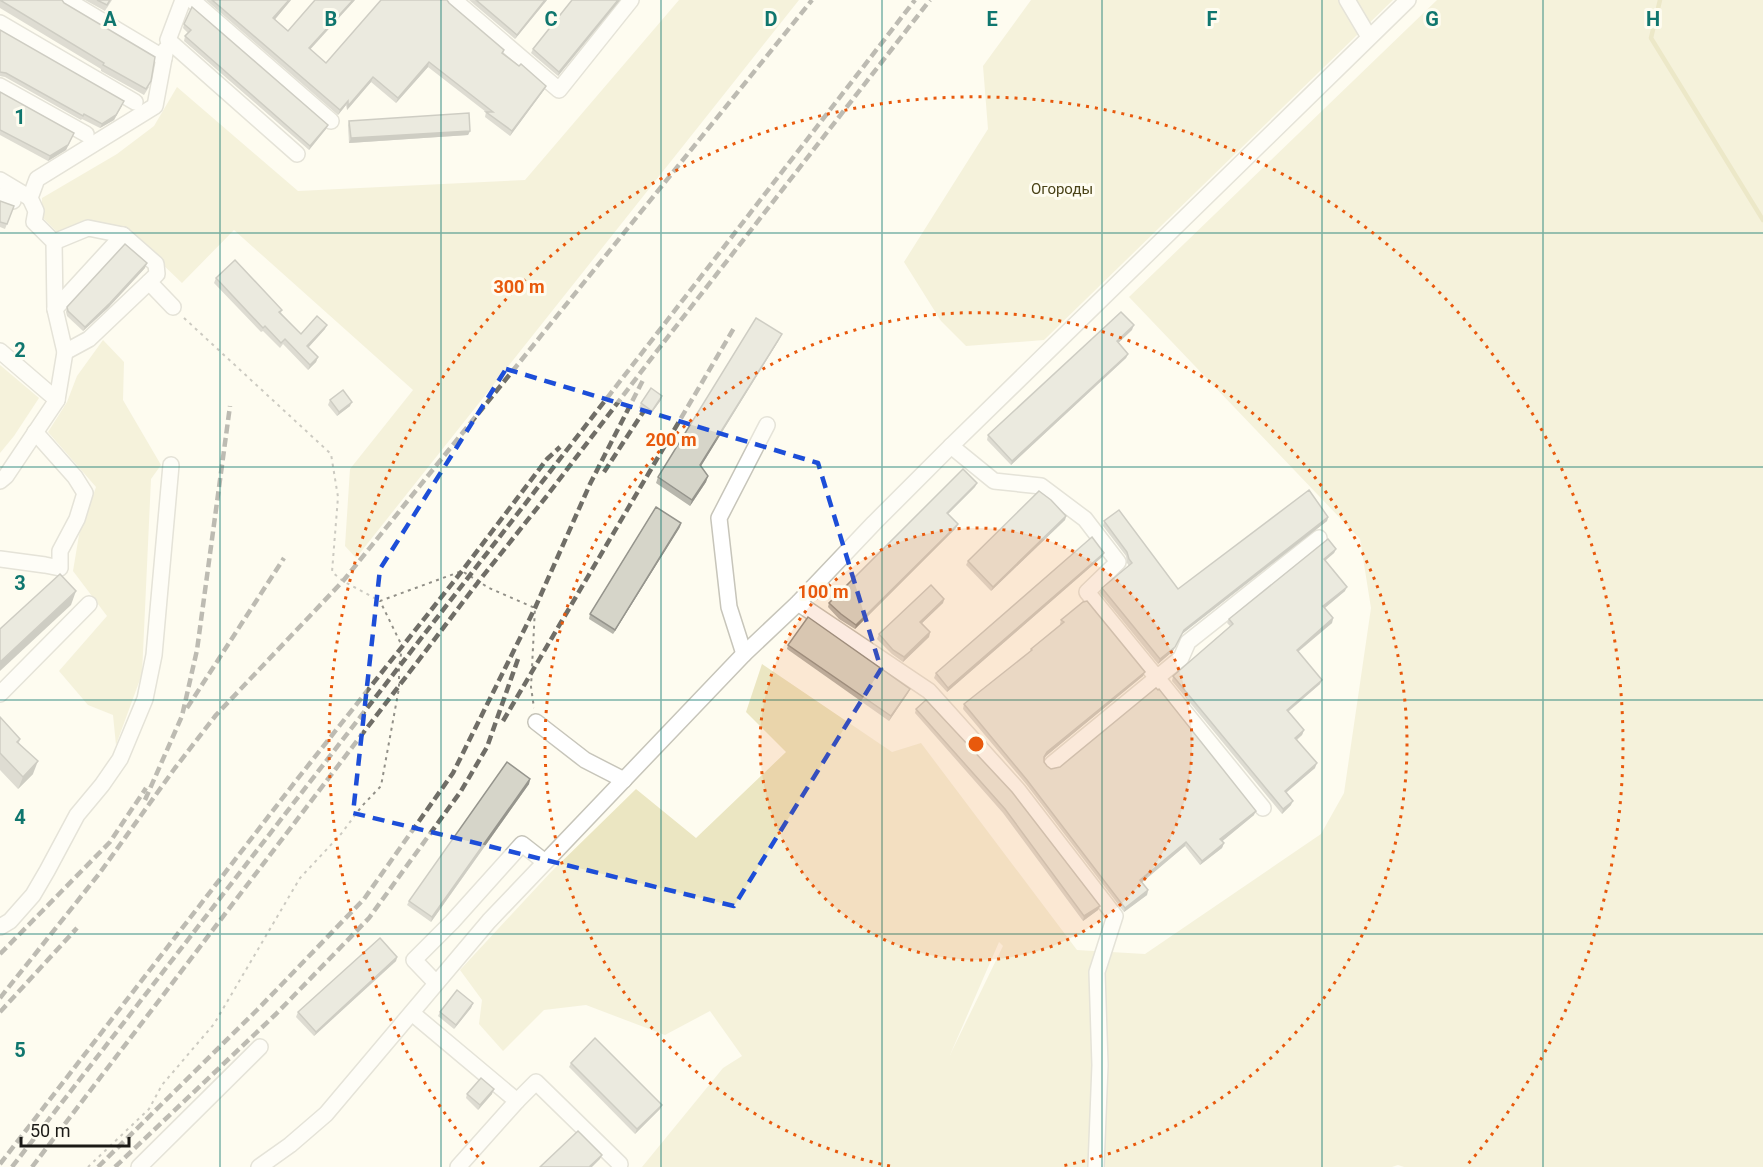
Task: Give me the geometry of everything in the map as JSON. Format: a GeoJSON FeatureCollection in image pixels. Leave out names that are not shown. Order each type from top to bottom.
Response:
{"type":"FeatureCollection","features":[{"type":"Feature","properties":{"kind":"street"},"geometry":{"type":"LineString","coordinates":[[67,0],[164,58]]}},
{"type":"Feature","properties":{"kind":"street"},"geometry":{"type":"LineString","coordinates":[[30,198],[37,179],[155,106],[168,40],[183,0]]}},
{"type":"Feature","properties":{"kind":"street"},"geometry":{"type":"LineString","coordinates":[[192,0],[331,121]]}},
{"type":"Feature","properties":{"kind":"street"},"geometry":{"type":"LineString","coordinates":[[454,0],[559,90],[631,0]]}},
{"type":"Feature","properties":{"kind":"street"},"geometry":{"type":"LineString","coordinates":[[1347,0],[1369,38]]}},
{"type":"Feature","properties":{"kind":"street"},"geometry":{"type":"LineString","coordinates":[[259,1167],[290,1145],[326,1114],[489,921],[744,654],[798,603],[951,446],[1408,0]]}},
{"type":"Feature","properties":{"kind":"street"},"geometry":{"type":"LineString","coordinates":[[0,23],[135,102]]}},
{"type":"Feature","properties":{"kind":"street"},"geometry":{"type":"LineString","coordinates":[[168,40],[297,154]]}},
{"type":"Feature","properties":{"kind":"street"},"geometry":{"type":"LineString","coordinates":[[0,86],[86,134]]}},
{"type":"Feature","properties":{"kind":"street"},"geometry":{"type":"LineString","coordinates":[[0,180],[30,198],[36,211],[34,222],[54,242],[54,309],[65,352],[57,400],[6,476],[0,481]]}},
{"type":"Feature","properties":{"kind":"street"},"geometry":{"type":"LineString","coordinates":[[54,242],[88,228],[123,235],[156,264],[157,274],[89,339],[65,352]]}},
{"type":"Feature","properties":{"kind":"street"},"geometry":{"type":"LineString","coordinates":[[54,309],[123,235]]}},
{"type":"Feature","properties":{"kind":"street"},"geometry":{"type":"LineString","coordinates":[[148,282],[173,308]]}},
{"type":"Feature","properties":{"kind":"street"},"geometry":{"type":"LineString","coordinates":[[0,351],[57,400]]}},
{"type":"Feature","properties":{"kind":"street"},"geometry":{"type":"LineString","coordinates":[[744,654],[729,607],[719,518],[767,425]]}},
{"type":"Feature","properties":{"kind":"street"},"geometry":{"type":"LineString","coordinates":[[0,559],[60,568],[60,551],[77,519],[85,493],[75,477],[35,432]]}},
{"type":"Feature","properties":{"kind":"street"},"geometry":{"type":"LineString","coordinates":[[951,446],[994,481],[1041,486],[1085,519],[1118,562],[1087,592],[1263,808]]}},
{"type":"Feature","properties":{"kind":"street"},"geometry":{"type":"LineString","coordinates":[[0,927],[10,921],[33,895],[77,815],[120,759],[145,699],[154,655],[171,465]]}},
{"type":"Feature","properties":{"kind":"street"},"geometry":{"type":"LineString","coordinates":[[1052,764],[1181,658],[1188,642],[1319,538]]}},
{"type":"Feature","properties":{"kind":"street"},"geometry":{"type":"LineString","coordinates":[[798,603],[929,691],[1018,790],[1115,916],[1097,972],[1100,1065],[1096,1167]]}},
{"type":"Feature","properties":{"kind":"street"},"geometry":{"type":"LineString","coordinates":[[0,694],[89,604]]}},
{"type":"Feature","properties":{"kind":"street"},"geometry":{"type":"LineString","coordinates":[[536,722],[585,760],[624,780]]}},
{"type":"Feature","properties":{"kind":"street"},"geometry":{"type":"LineString","coordinates":[[436,983],[414,960],[452,922],[522,844],[545,862]]}},
{"type":"Feature","properties":{"kind":"street"},"geometry":{"type":"LineString","coordinates":[[412,1013],[518,1101]]}},
{"type":"Feature","properties":{"kind":"street"},"geometry":{"type":"LineString","coordinates":[[139,1167],[260,1047]]}},
{"type":"Feature","properties":{"kind":"street"},"geometry":{"type":"LineString","coordinates":[[462,1166],[536,1082],[620,1164]]}},
{"type":"Feature","properties":{"kind":"path"},"geometry":{"type":"LineString","coordinates":[[88,1167],[149,1109],[162,1084],[214,1024],[300,878],[381,786],[399,687],[402,646],[380,601],[332,572],[338,496],[331,454],[173,308]]}},
{"type":"Feature","properties":{"kind":"path"},"geometry":{"type":"LineString","coordinates":[[380,601],[462,571],[489,588],[535,608],[531,687],[536,722]]}},
{"type":"Feature","properties":{"kind":"highlighted area"},"geometry":{"type":"Polygon","coordinates":[[[506,369],[818,463],[881,669],[734,906],[353,813],[380,569],[506,369]]]}},
{"type":"Feature","properties":{"kind":"green space"},"geometry":{"type":"Polygon","coordinates":[[[679,0],[799,0],[356,558],[345,546],[350,469],[413,390],[234,230],[182,283],[134,237],[58,233],[42,217],[42,198],[117,154],[154,126],[177,87],[298,191],[525,180],[679,0]]]}},
{"type":"Feature","properties":{"kind":"green space","name":"Огороды"},"geometry":{"type":"Polygon","coordinates":[[[1031,0],[1393,0],[1044,340],[966,346],[941,321],[904,262],[988,129],[983,66],[1031,0]]]}},
{"type":"Feature","properties":{"kind":"green space"},"geometry":{"type":"Polygon","coordinates":[[[1437,0],[1763,0],[1763,1167],[1404,1167],[1398,1165],[1392,1167],[642,1167],[723,1068],[742,1056],[710,1011],[665,1035],[586,1005],[544,1010],[503,1051],[479,1024],[482,1000],[460,970],[550,873],[636,789],[696,838],[786,752],[746,712],[762,664],[892,752],[921,743],[1077,950],[1145,954],[1321,834],[1344,793],[1371,608],[1360,539],[1129,297],[1437,0]],[[999,942],[950,1055],[1003,946],[999,942]]]}},
{"type":"Feature","properties":{"kind":"green space"},"geometry":{"type":"Polygon","coordinates":[[[103,340],[124,362],[123,400],[161,465],[151,479],[142,674],[116,745],[113,715],[88,705],[59,671],[107,616],[73,571],[79,535],[96,487],[48,432],[67,402],[77,376],[103,340]]]}},
{"type":"Feature","properties":{"kind":"green space"},"geometry":{"type":"Polygon","coordinates":[[[0,365],[39,398],[0,453],[0,365]]]}},
{"type":"Feature","properties":{"kind":"building"},"geometry":{"type":"Polygon","coordinates":[[[0,0],[62,0],[155,57],[151,81],[146,89],[103,65],[104,63],[0,0]]]}},
{"type":"Feature","properties":{"kind":"building"},"geometry":{"type":"Polygon","coordinates":[[[97,0],[110,0],[107,5],[97,0]]]}},
{"type":"Feature","properties":{"kind":"building"},"geometry":{"type":"Polygon","coordinates":[[[212,0],[289,0],[273,18],[288,31],[315,0],[353,0],[309,48],[326,63],[381,0],[447,0],[504,50],[502,53],[519,66],[521,64],[546,86],[512,131],[486,112],[493,112],[429,62],[398,98],[373,77],[348,106],[348,101],[340,110],[212,0]]]}},
{"type":"Feature","properties":{"kind":"building"},"geometry":{"type":"Polygon","coordinates":[[[476,0],[545,0],[517,35],[476,0]]]}},
{"type":"Feature","properties":{"kind":"building"},"geometry":{"type":"Polygon","coordinates":[[[572,0],[618,0],[559,72],[533,49],[572,0]]]}},
{"type":"Feature","properties":{"kind":"building"},"geometry":{"type":"Polygon","coordinates":[[[192,7],[328,125],[310,146],[185,36],[191,30],[184,24],[192,7]]]}},
{"type":"Feature","properties":{"kind":"building"},"geometry":{"type":"Polygon","coordinates":[[[0,30],[124,101],[116,115],[102,124],[84,114],[83,116],[6,73],[0,72],[0,30]]]}},
{"type":"Feature","properties":{"kind":"building"},"geometry":{"type":"Polygon","coordinates":[[[0,92],[74,133],[68,145],[50,156],[0,130],[0,92]]]}},
{"type":"Feature","properties":{"kind":"building"},"geometry":{"type":"Polygon","coordinates":[[[469,113],[470,131],[351,138],[349,121],[469,113]]]}},
{"type":"Feature","properties":{"kind":"building"},"geometry":{"type":"Polygon","coordinates":[[[0,201],[14,206],[7,224],[0,222],[0,201]]]}},
{"type":"Feature","properties":{"kind":"building"},"geometry":{"type":"Polygon","coordinates":[[[125,244],[147,263],[85,327],[68,311],[67,307],[125,244]]]}},
{"type":"Feature","properties":{"kind":"building"},"geometry":{"type":"Polygon","coordinates":[[[235,260],[301,334],[317,316],[327,325],[307,346],[318,357],[310,365],[285,339],[281,343],[265,326],[263,328],[216,278],[235,260]]]}},
{"type":"Feature","properties":{"kind":"building"},"geometry":{"type":"Polygon","coordinates":[[[1121,312],[1134,325],[1117,341],[1128,354],[1012,461],[988,435],[1121,312]]]}},
{"type":"Feature","properties":{"kind":"building"},"geometry":{"type":"Polygon","coordinates":[[[756,318],[782,334],[700,465],[708,476],[692,500],[658,477],[756,318]]]}},
{"type":"Feature","properties":{"kind":"building"},"geometry":{"type":"Polygon","coordinates":[[[651,388],[662,396],[652,411],[641,403],[651,388]]]}},
{"type":"Feature","properties":{"kind":"building"},"geometry":{"type":"Polygon","coordinates":[[[343,390],[352,402],[339,412],[330,400],[343,390]]]}},
{"type":"Feature","properties":{"kind":"building"},"geometry":{"type":"Polygon","coordinates":[[[963,469],[977,483],[947,513],[958,524],[856,625],[829,603],[963,469]]]}},
{"type":"Feature","properties":{"kind":"building"},"geometry":{"type":"Polygon","coordinates":[[[1309,490],[1328,517],[1184,630],[1175,647],[1160,659],[1102,588],[1132,563],[1127,552],[1104,521],[1119,510],[1178,589],[1309,490]]]}},
{"type":"Feature","properties":{"kind":"building"},"geometry":{"type":"Polygon","coordinates":[[[1039,491],[1066,516],[993,587],[968,561],[1039,491]]]}},
{"type":"Feature","properties":{"kind":"building"},"geometry":{"type":"Polygon","coordinates":[[[656,507],[681,523],[615,630],[590,614],[656,507]]]}},
{"type":"Feature","properties":{"kind":"building"},"geometry":{"type":"Polygon","coordinates":[[[1092,537],[1104,553],[948,688],[936,673],[1092,537]]]}},
{"type":"Feature","properties":{"kind":"building"},"geometry":{"type":"Polygon","coordinates":[[[1328,539],[1336,549],[1324,559],[1347,587],[1323,606],[1333,618],[1297,650],[1322,680],[1287,710],[1304,730],[1295,738],[1317,763],[1285,791],[1293,801],[1283,809],[1173,676],[1233,624],[1229,619],[1328,539]]]}},
{"type":"Feature","properties":{"kind":"building"},"geometry":{"type":"Polygon","coordinates":[[[60,574],[76,591],[0,662],[0,629],[60,574]]]}},
{"type":"Feature","properties":{"kind":"building"},"geometry":{"type":"Polygon","coordinates":[[[931,585],[944,599],[920,622],[930,632],[904,657],[893,650],[879,634],[931,585]]]}},
{"type":"Feature","properties":{"kind":"building"},"geometry":{"type":"Polygon","coordinates":[[[1087,601],[1145,672],[1047,752],[1044,762],[1047,766],[1051,769],[1060,767],[1156,688],[1256,811],[1220,839],[1224,843],[1202,861],[1186,842],[1140,880],[1148,890],[1125,908],[1027,780],[964,704],[1032,650],[1064,622],[1061,620],[1087,601]]]}},
{"type":"Feature","properties":{"kind":"building"},"geometry":{"type":"Polygon","coordinates":[[[808,617],[910,689],[891,716],[788,645],[808,617]]]}},
{"type":"Feature","properties":{"kind":"building"},"geometry":{"type":"Polygon","coordinates":[[[926,700],[1012,792],[1100,906],[1084,916],[1005,809],[916,709],[926,700]]]}},
{"type":"Feature","properties":{"kind":"building"},"geometry":{"type":"Polygon","coordinates":[[[0,717],[20,739],[17,742],[38,761],[23,777],[0,753],[0,717]]]}},
{"type":"Feature","properties":{"kind":"building"},"geometry":{"type":"Polygon","coordinates":[[[507,762],[530,779],[432,917],[409,901],[507,762]]]}},
{"type":"Feature","properties":{"kind":"building"},"geometry":{"type":"Polygon","coordinates":[[[380,938],[397,957],[316,1032],[298,1012],[380,938]]]}},
{"type":"Feature","properties":{"kind":"building"},"geometry":{"type":"Polygon","coordinates":[[[457,990],[473,1003],[456,1025],[440,1012],[457,990]]]}},
{"type":"Feature","properties":{"kind":"building"},"geometry":{"type":"Polygon","coordinates":[[[595,1038],[662,1105],[637,1129],[571,1063],[595,1038]]]}},
{"type":"Feature","properties":{"kind":"building"},"geometry":{"type":"Polygon","coordinates":[[[481,1078],[494,1089],[480,1105],[467,1094],[481,1078]]]}},
{"type":"Feature","properties":{"kind":"building"},"geometry":{"type":"Polygon","coordinates":[[[578,1131],[602,1155],[589,1167],[540,1167],[578,1131]]]}},
{"type":"Feature","properties":{"kind":"waterway"},"geometry":{"type":"LineString","coordinates":[[1660,0],[1651,38],[1763,220]]}},
{"type":"Feature","properties":{"kind":"railway"},"geometry":{"type":"LineString","coordinates":[[0,998],[99,874],[216,715],[343,581],[812,0]]}},
{"type":"Feature","properties":{"kind":"railway"},"geometry":{"type":"LineString","coordinates":[[12,1167],[915,0]]}},
{"type":"Feature","properties":{"kind":"railway"},"geometry":{"type":"LineString","coordinates":[[32,1167],[479,581],[930,0]]}},
{"type":"Feature","properties":{"kind":"railway"},"geometry":{"type":"LineString","coordinates":[[503,721],[734,328]]}},
{"type":"Feature","properties":{"kind":"railway"},"geometry":{"type":"LineString","coordinates":[[98,1167],[257,1010],[364,899],[453,773],[535,608],[590,484],[643,380]]}},
{"type":"Feature","properties":{"kind":"railway"},"geometry":{"type":"LineString","coordinates":[[604,472],[651,400]]}},
{"type":"Feature","properties":{"kind":"railway"},"geometry":{"type":"LineString","coordinates":[[145,800],[182,716],[197,650],[230,406]]}},
{"type":"Feature","properties":{"kind":"railway"},"geometry":{"type":"LineString","coordinates":[[0,1164],[547,459],[560,447]]}},
{"type":"Feature","properties":{"kind":"railway"},"geometry":{"type":"LineString","coordinates":[[187,708],[284,558]]}},
{"type":"Feature","properties":{"kind":"railway"},"geometry":{"type":"LineString","coordinates":[[115,1167],[276,1014],[369,918],[461,791],[487,747],[518,659]]}},
{"type":"Feature","properties":{"kind":"railway"},"geometry":{"type":"LineString","coordinates":[[0,954],[110,842],[146,788]]}},
{"type":"Feature","properties":{"kind":"railway"},"geometry":{"type":"LineString","coordinates":[[0,1012],[77,928]]}}]}
